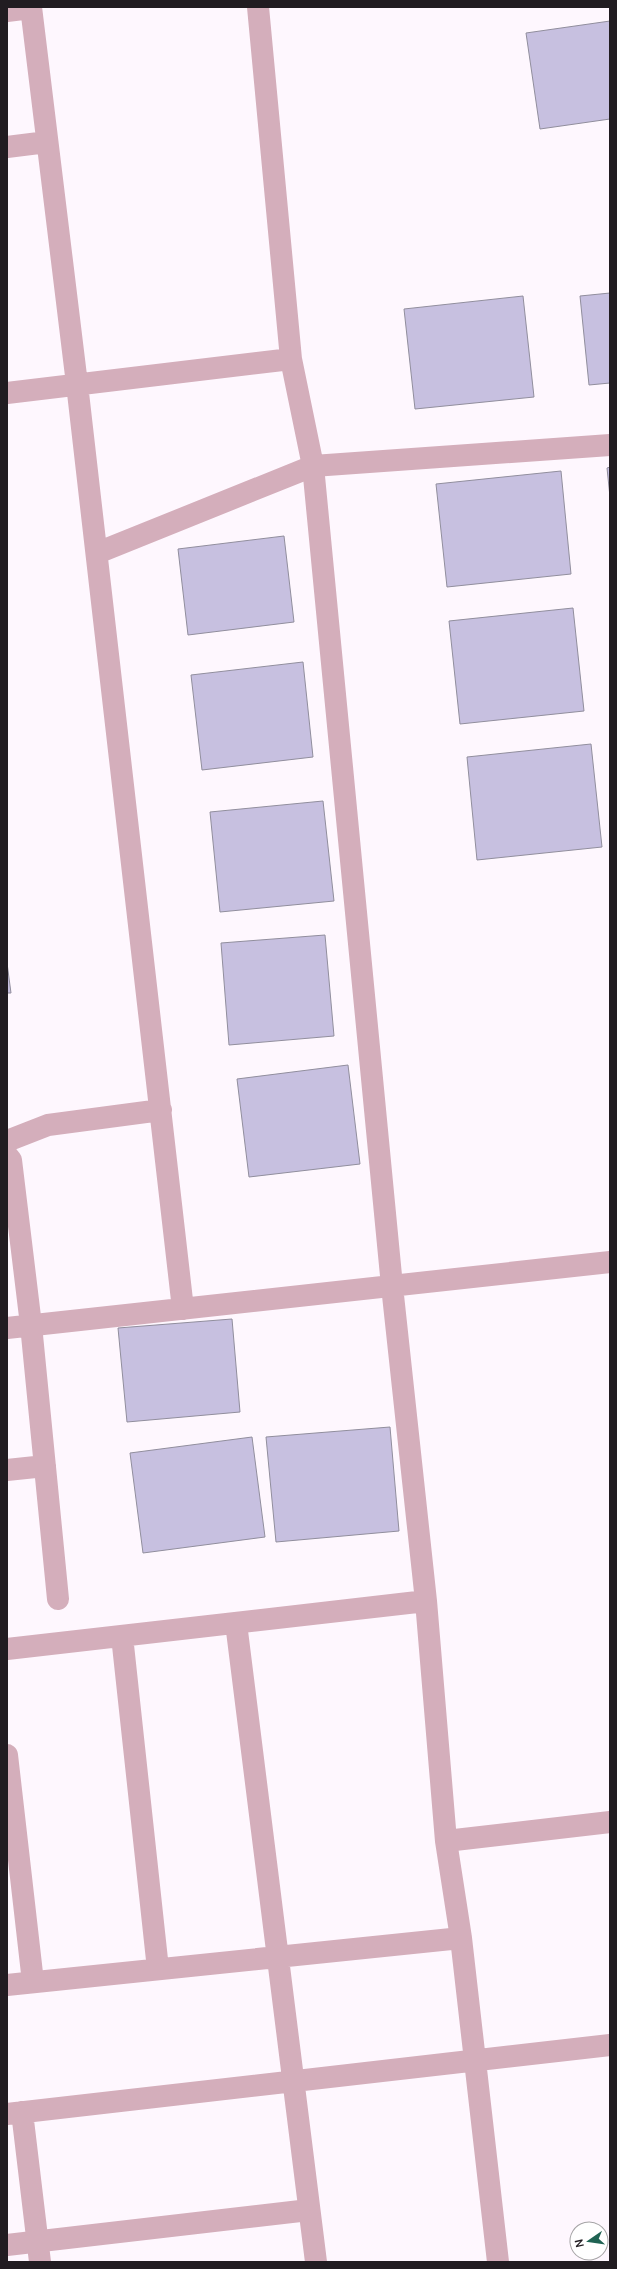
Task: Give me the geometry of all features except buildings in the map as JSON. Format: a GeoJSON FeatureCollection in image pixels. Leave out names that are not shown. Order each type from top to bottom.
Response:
{"type":"FeatureCollection","features":[{"type":"Feature","properties":{"kind":"street"},"geometry":{"type":"LineString","coordinates":[[258,7],[291,359],[313,466],[392,1286],[426,1601],[446,1841],[461,1938],[498,2262]]}},
{"type":"Feature","properties":{"kind":"street"},"geometry":{"type":"LineString","coordinates":[[7,11],[31,8],[97,553],[183,1309]]}},
{"type":"Feature","properties":{"kind":"street"},"geometry":{"type":"LineString","coordinates":[[7,147],[47,142]]}},
{"type":"Feature","properties":{"kind":"street"},"geometry":{"type":"LineString","coordinates":[[7,392],[291,359]]}},
{"type":"Feature","properties":{"kind":"street"},"geometry":{"type":"LineString","coordinates":[[97,553],[313,466],[610,445]]}},
{"type":"Feature","properties":{"kind":"street"},"geometry":{"type":"LineString","coordinates":[[7,1141],[48,1125],[161,1110]]}},
{"type":"Feature","properties":{"kind":"street"},"geometry":{"type":"LineString","coordinates":[[7,1155],[11,1160],[31,1325],[58,1599]]}},
{"type":"Feature","properties":{"kind":"street"},"geometry":{"type":"LineString","coordinates":[[7,1328],[610,1262]]}},
{"type":"Feature","properties":{"kind":"street"},"geometry":{"type":"LineString","coordinates":[[7,1470],[45,1466]]}},
{"type":"Feature","properties":{"kind":"street"},"geometry":{"type":"LineString","coordinates":[[7,1649],[426,1601]]}},
{"type":"Feature","properties":{"kind":"street"},"geometry":{"type":"LineString","coordinates":[[236,1623],[316,2262]]}},
{"type":"Feature","properties":{"kind":"street"},"geometry":{"type":"LineString","coordinates":[[122,1636],[158,1969]]}},
{"type":"Feature","properties":{"kind":"street"},"geometry":{"type":"LineString","coordinates":[[7,1754],[33,1982]]}},
{"type":"Feature","properties":{"kind":"street"},"geometry":{"type":"LineString","coordinates":[[446,1841],[610,1822]]}},
{"type":"Feature","properties":{"kind":"street"},"geometry":{"type":"LineString","coordinates":[[7,1985],[461,1938]]}},
{"type":"Feature","properties":{"kind":"street"},"geometry":{"type":"LineString","coordinates":[[39,2252],[15,2113],[293,2080],[610,2045]]}},
{"type":"Feature","properties":{"kind":"street"},"geometry":{"type":"LineString","coordinates":[[7,2245],[39,2252],[309,2210]]}}]}
